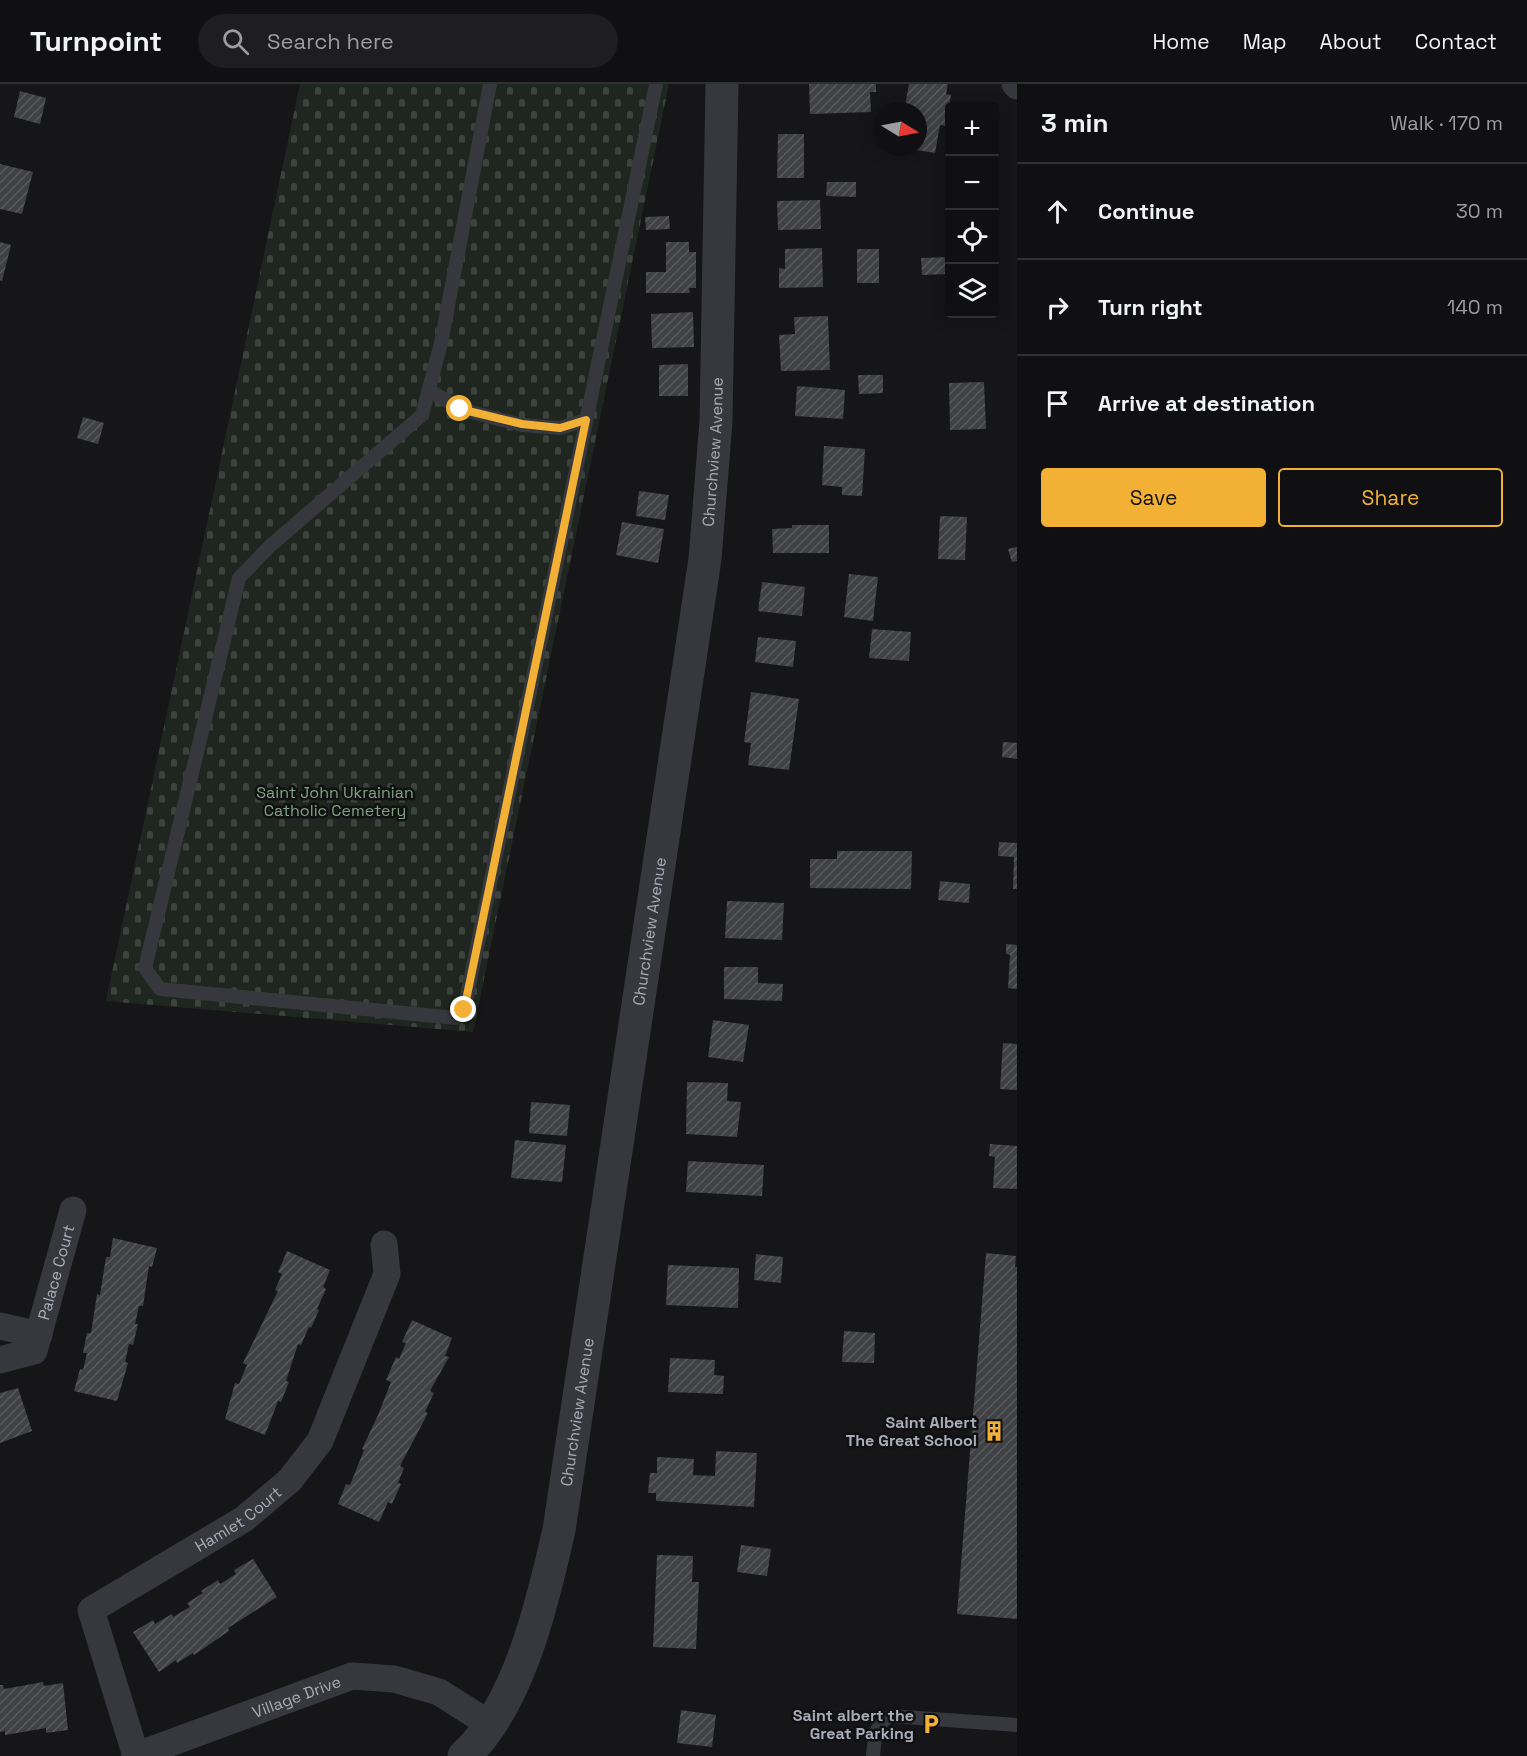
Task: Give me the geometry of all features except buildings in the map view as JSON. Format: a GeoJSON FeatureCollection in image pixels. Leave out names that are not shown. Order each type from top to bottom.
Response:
{"type":"FeatureCollection","features":[{"type":"Feature","properties":{"kind":"street","name":"Churchview Avenue"},"geometry":{"type":"LineString","coordinates":[[464,1756],[491,1725],[515,1675],[542,1609],[559,1530],[705,559],[716,421],[722,84]]}},
{"type":"Feature","properties":{"kind":"street","name":"Palace Court"},"geometry":{"type":"LineString","coordinates":[[0,1360],[34,1351],[73,1210]]}},
{"type":"Feature","properties":{"kind":"street","name":"Hamlet Court"},"geometry":{"type":"LineString","coordinates":[[136,1756],[91,1610],[244,1519],[290,1480],[320,1441],[387,1274],[384,1244]]}},
{"type":"Feature","properties":{"kind":"street","name":"Palace Court"},"geometry":{"type":"LineString","coordinates":[[0,1326],[39,1335]]}},
{"type":"Feature","properties":{"kind":"street","name":"Village Drive"},"geometry":{"type":"LineString","coordinates":[[136,1756],[352,1676],[394,1679],[439,1692],[491,1725]]}},
{"type":"Feature","properties":{"kind":"lane"},"geometry":{"type":"LineString","coordinates":[[489,84],[441,344],[422,415],[270,546],[239,578],[145,968],[160,989],[456,1018],[464,1010],[656,84]]}},
{"type":"Feature","properties":{"kind":"lane"},"geometry":{"type":"LineString","coordinates":[[429,390],[460,409],[522,424],[560,428],[586,420]]}},
{"type":"Feature","properties":{"kind":"lane"},"geometry":{"type":"LineString","coordinates":[[873,1756],[876,1733],[881,1721],[891,1716],[1017,1725]]}},
{"type":"Feature","properties":{"kind":"green space","name":"Saint John Ukrainian Catholic Cemetery"},"geometry":{"type":"Polygon","coordinates":[[[300,84],[669,84],[473,1032],[106,1001],[300,84]]]}},
{"type":"Feature","properties":{"kind":"place","name":"Saint Albert The Great School"},"geometry":{"type":"Point","coordinates":[994,1431]}},
{"type":"Feature","properties":{"kind":"place","name":"Saint albert the Great Parking"},"geometry":{"type":"Point","coordinates":[931,1724]}},
{"type":"Feature","properties":{"kind":"route"},"geometry":{"type":"LineString","coordinates":[[460,409],[522,424],[560,428],[586,420],[464,1010]]}}]}
